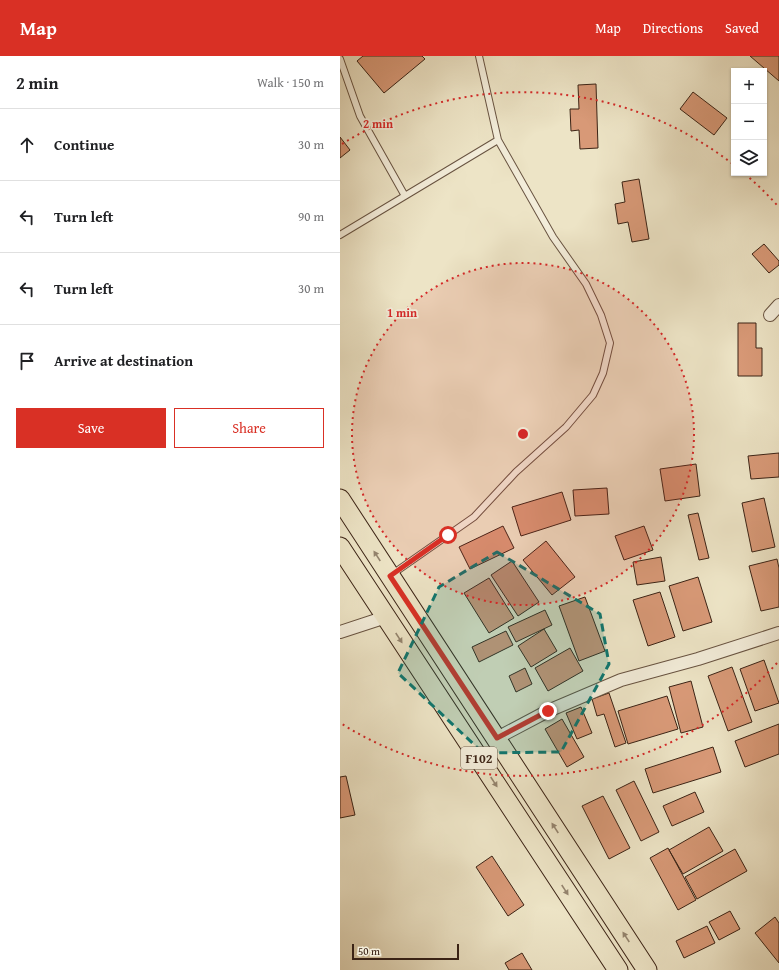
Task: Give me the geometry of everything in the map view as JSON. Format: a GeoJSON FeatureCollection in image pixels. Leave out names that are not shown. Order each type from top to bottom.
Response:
{"type":"FeatureCollection","features":[{"type":"Feature","properties":{"kind":"main road","name":"F102"},"geometry":{"type":"LineString","coordinates":[[340,500],[497,738],[647,970]]}},
{"type":"Feature","properties":{"kind":"main road","name":"F102"},"geometry":{"type":"LineString","coordinates":[[340,547],[615,969]]}},
{"type":"Feature","properties":{"kind":"street"},"geometry":{"type":"LineString","coordinates":[[770,315],[779,305]]}},
{"type":"Feature","properties":{"kind":"street"},"geometry":{"type":"LineString","coordinates":[[340,632],[386,617]]}},
{"type":"Feature","properties":{"kind":"street"},"geometry":{"type":"LineString","coordinates":[[497,738],[548,711],[621,680],[698,659],[779,632]]}},
{"type":"Feature","properties":{"kind":"lane"},"geometry":{"type":"LineString","coordinates":[[390,576],[474,517],[516,472],[566,427],[593,395],[604,373],[610,343],[601,315],[586,284],[553,237],[498,140],[479,56]]}},
{"type":"Feature","properties":{"kind":"lane"},"geometry":{"type":"LineString","coordinates":[[340,59],[360,116],[405,196]]}},
{"type":"Feature","properties":{"kind":"lane"},"geometry":{"type":"LineString","coordinates":[[340,235],[498,140]]}},
{"type":"Feature","properties":{"kind":"highlighted area"},"geometry":{"type":"Polygon","coordinates":[[[497,552],[600,614],[609,664],[561,752],[483,753],[398,673],[439,587],[497,552]]]}},
{"type":"Feature","properties":{"kind":"building"},"geometry":{"type":"Polygon","coordinates":[[[363,56],[422,56],[425,59],[384,93],[357,61],[363,56]]]}},
{"type":"Feature","properties":{"kind":"building"},"geometry":{"type":"Polygon","coordinates":[[[750,56],[779,56],[779,81],[767,71],[767,68],[764,68],[750,56]]]}},
{"type":"Feature","properties":{"kind":"building"},"geometry":{"type":"Polygon","coordinates":[[[596,84],[598,148],[580,149],[579,130],[571,131],[570,109],[579,109],[578,85],[596,84]]]}},
{"type":"Feature","properties":{"kind":"building"},"geometry":{"type":"Polygon","coordinates":[[[693,92],[727,118],[714,135],[680,109],[693,92]]]}},
{"type":"Feature","properties":{"kind":"building"},"geometry":{"type":"Polygon","coordinates":[[[340,137],[350,150],[340,158],[340,137]]]}},
{"type":"Feature","properties":{"kind":"building"},"geometry":{"type":"Polygon","coordinates":[[[639,179],[649,239],[632,242],[628,222],[618,224],[615,204],[625,202],[622,182],[639,179]]]}},
{"type":"Feature","properties":{"kind":"building"},"geometry":{"type":"Polygon","coordinates":[[[764,244],[779,261],[779,265],[769,273],[752,254],[764,244]]]}},
{"type":"Feature","properties":{"kind":"building"},"geometry":{"type":"Polygon","coordinates":[[[738,323],[756,323],[756,348],[762,348],[762,376],[738,376],[738,323]]]}},
{"type":"Feature","properties":{"kind":"building"},"geometry":{"type":"Polygon","coordinates":[[[779,453],[779,477],[751,479],[748,456],[779,453]]]}},
{"type":"Feature","properties":{"kind":"building"},"geometry":{"type":"Polygon","coordinates":[[[696,464],[700,496],[665,501],[660,469],[696,464]]]}},
{"type":"Feature","properties":{"kind":"building"},"geometry":{"type":"Polygon","coordinates":[[[607,488],[609,514],[575,516],[573,490],[607,488]]]}},
{"type":"Feature","properties":{"kind":"building"},"geometry":{"type":"Polygon","coordinates":[[[562,492],[571,520],[521,536],[512,507],[562,492]]]}},
{"type":"Feature","properties":{"kind":"building"},"geometry":{"type":"Polygon","coordinates":[[[764,498],[775,547],[752,552],[742,503],[764,498]]]}},
{"type":"Feature","properties":{"kind":"building"},"geometry":{"type":"Polygon","coordinates":[[[698,513],[709,558],[699,560],[688,515],[698,513]]]}},
{"type":"Feature","properties":{"kind":"building"},"geometry":{"type":"Polygon","coordinates":[[[503,526],[514,548],[470,569],[459,547],[503,526]]]}},
{"type":"Feature","properties":{"kind":"building"},"geometry":{"type":"Polygon","coordinates":[[[644,526],[653,550],[624,560],[615,536],[644,526]]]}},
{"type":"Feature","properties":{"kind":"building"},"geometry":{"type":"Polygon","coordinates":[[[546,541],[575,577],[552,595],[523,560],[546,541]]]}},
{"type":"Feature","properties":{"kind":"building"},"geometry":{"type":"Polygon","coordinates":[[[661,557],[665,581],[637,585],[633,562],[661,557]]]}},
{"type":"Feature","properties":{"kind":"building"},"geometry":{"type":"Polygon","coordinates":[[[777,559],[779,568],[779,607],[761,611],[749,566],[777,559]]]}},
{"type":"Feature","properties":{"kind":"building"},"geometry":{"type":"Polygon","coordinates":[[[512,561],[539,602],[518,616],[491,575],[512,561]]]}},
{"type":"Feature","properties":{"kind":"building"},"geometry":{"type":"Polygon","coordinates":[[[698,577],[712,622],[683,631],[669,586],[698,577]]]}},
{"type":"Feature","properties":{"kind":"building"},"geometry":{"type":"Polygon","coordinates":[[[489,578],[514,618],[489,633],[464,593],[489,578]]]}},
{"type":"Feature","properties":{"kind":"building"},"geometry":{"type":"Polygon","coordinates":[[[660,592],[675,637],[648,646],[633,600],[660,592]]]}},
{"type":"Feature","properties":{"kind":"building"},"geometry":{"type":"Polygon","coordinates":[[[585,597],[605,651],[579,661],[559,606],[585,597]]]}},
{"type":"Feature","properties":{"kind":"building"},"geometry":{"type":"Polygon","coordinates":[[[545,610],[552,625],[516,642],[508,627],[545,610]]]}},
{"type":"Feature","properties":{"kind":"building"},"geometry":{"type":"Polygon","coordinates":[[[544,629],[557,651],[531,667],[518,646],[544,629]]]}},
{"type":"Feature","properties":{"kind":"building"},"geometry":{"type":"Polygon","coordinates":[[[506,631],[513,645],[479,662],[472,647],[506,631]]]}},
{"type":"Feature","properties":{"kind":"building"},"geometry":{"type":"Polygon","coordinates":[[[570,648],[583,671],[548,691],[535,668],[570,648]]]}},
{"type":"Feature","properties":{"kind":"building"},"geometry":{"type":"Polygon","coordinates":[[[764,660],[779,703],[755,711],[740,669],[764,660]]]}},
{"type":"Feature","properties":{"kind":"building"},"geometry":{"type":"Polygon","coordinates":[[[732,667],[752,722],[728,731],[708,676],[732,667]]]}},
{"type":"Feature","properties":{"kind":"building"},"geometry":{"type":"Polygon","coordinates":[[[525,668],[532,684],[516,692],[509,676],[525,668]]]}},
{"type":"Feature","properties":{"kind":"building"},"geometry":{"type":"Polygon","coordinates":[[[691,681],[703,727],[681,733],[669,687],[691,681]]]}},
{"type":"Feature","properties":{"kind":"building"},"geometry":{"type":"Polygon","coordinates":[[[609,693],[626,743],[615,747],[604,714],[597,716],[592,699],[609,693]]]}},
{"type":"Feature","properties":{"kind":"building"},"geometry":{"type":"Polygon","coordinates":[[[667,696],[678,729],[628,744],[618,711],[667,696]]]}},
{"type":"Feature","properties":{"kind":"building"},"geometry":{"type":"Polygon","coordinates":[[[581,707],[592,733],[577,739],[566,713],[581,707]]]}},
{"type":"Feature","properties":{"kind":"building"},"geometry":{"type":"Polygon","coordinates":[[[562,719],[584,757],[567,767],[545,729],[562,719]]]}},
{"type":"Feature","properties":{"kind":"building"},"geometry":{"type":"Polygon","coordinates":[[[779,724],[779,754],[745,767],[735,741],[779,724]]]}},
{"type":"Feature","properties":{"kind":"building"},"geometry":{"type":"Polygon","coordinates":[[[713,747],[721,772],[653,793],[645,769],[713,747]]]}},
{"type":"Feature","properties":{"kind":"building"},"geometry":{"type":"Polygon","coordinates":[[[346,776],[355,815],[340,818],[340,777],[346,776]]]}},
{"type":"Feature","properties":{"kind":"building"},"geometry":{"type":"Polygon","coordinates":[[[634,781],[659,832],[641,841],[616,790],[634,781]]]}},
{"type":"Feature","properties":{"kind":"building"},"geometry":{"type":"Polygon","coordinates":[[[695,792],[704,812],[672,826],[663,806],[695,792]]]}},
{"type":"Feature","properties":{"kind":"building"},"geometry":{"type":"Polygon","coordinates":[[[603,796],[630,848],[609,859],[582,806],[603,796]]]}},
{"type":"Feature","properties":{"kind":"building"},"geometry":{"type":"Polygon","coordinates":[[[709,827],[723,851],[683,874],[669,850],[709,827]]]}},
{"type":"Feature","properties":{"kind":"building"},"geometry":{"type":"Polygon","coordinates":[[[668,848],[696,900],[678,910],[650,858],[668,848]]]}},
{"type":"Feature","properties":{"kind":"building"},"geometry":{"type":"Polygon","coordinates":[[[735,849],[747,871],[697,899],[685,877],[735,849]]]}},
{"type":"Feature","properties":{"kind":"building"},"geometry":{"type":"Polygon","coordinates":[[[492,856],[524,905],[508,916],[476,867],[492,856]]]}},
{"type":"Feature","properties":{"kind":"building"},"geometry":{"type":"Polygon","coordinates":[[[730,911],[740,929],[719,940],[709,922],[730,911]]]}},
{"type":"Feature","properties":{"kind":"building"},"geometry":{"type":"Polygon","coordinates":[[[775,917],[779,923],[779,963],[755,933],[775,917]]]}},
{"type":"Feature","properties":{"kind":"building"},"geometry":{"type":"Polygon","coordinates":[[[707,926],[715,943],[684,958],[676,941],[707,926]]]}},
{"type":"Feature","properties":{"kind":"building"},"geometry":{"type":"Polygon","coordinates":[[[522,953],[532,970],[509,970],[505,963],[522,953]]]}},
{"type":"Feature","properties":{"kind":"route"},"geometry":{"type":"LineString","coordinates":[[448,535],[390,576],[497,738],[548,711]]}}]}
